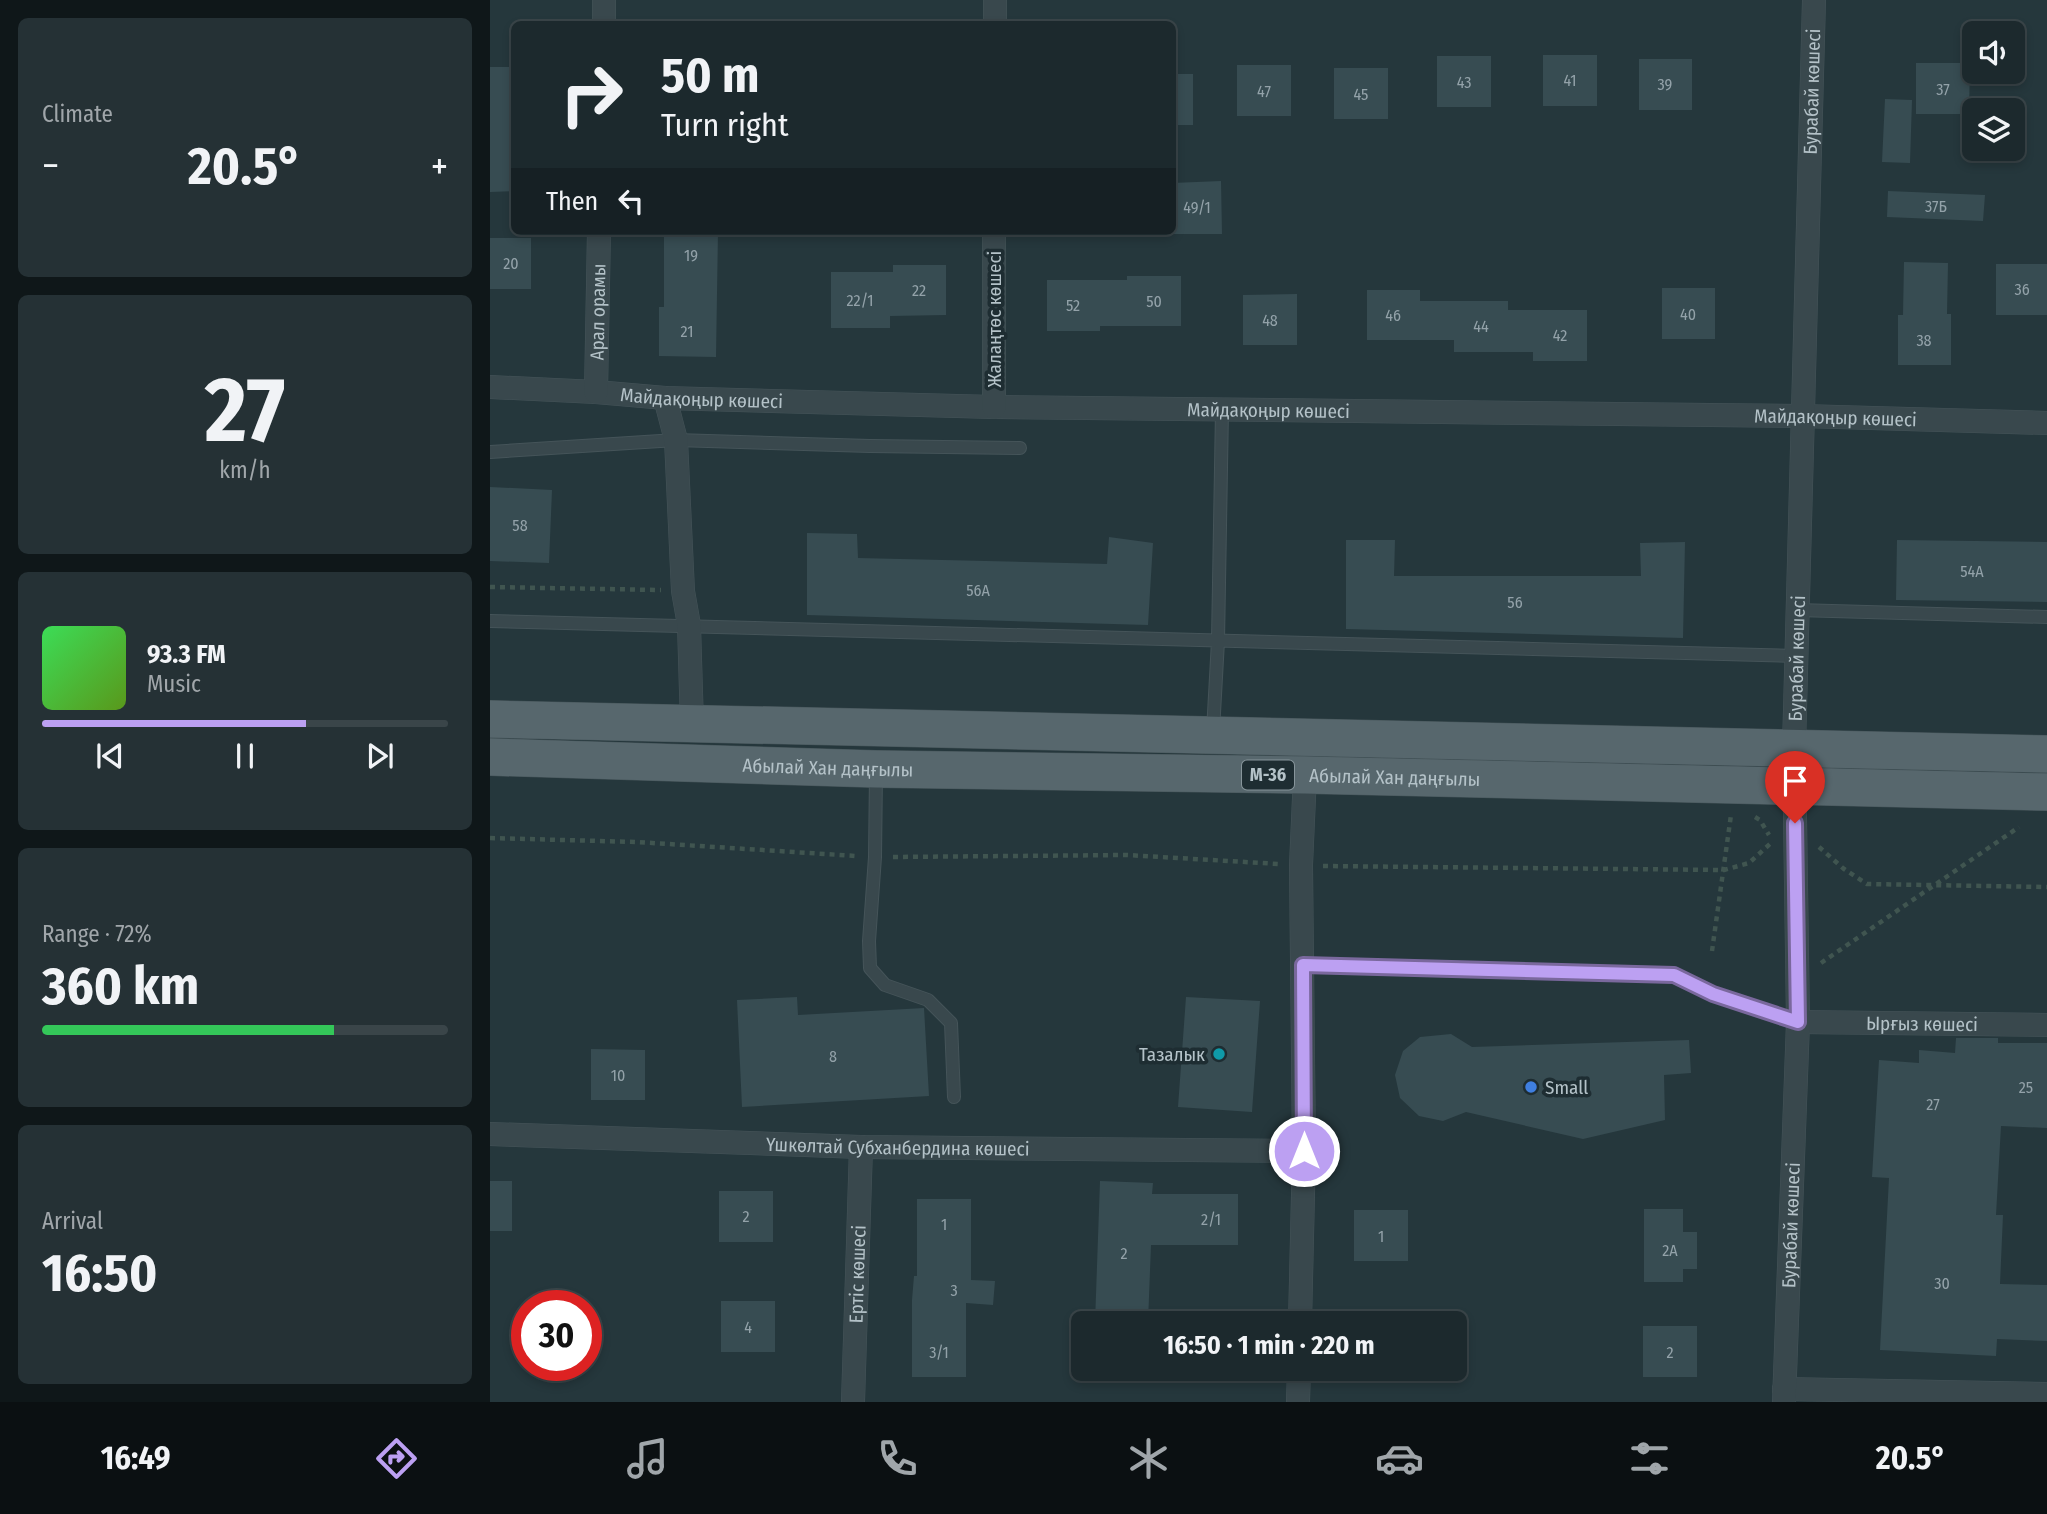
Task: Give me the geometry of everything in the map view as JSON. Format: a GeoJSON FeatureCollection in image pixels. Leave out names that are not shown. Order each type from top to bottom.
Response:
{"type":"FeatureCollection","features":[{"type":"Feature","properties":{"kind":"main road","name":"Абылай Хан даңғылы"},"geometry":{"type":"LineString","coordinates":[[490,719],[2047,754]]}},
{"type":"Feature","properties":{"kind":"main road","name":"Абылай Хан даңғылы"},"geometry":{"type":"LineString","coordinates":[[490,757],[876,769],[1305,775],[2047,792]]}},
{"type":"Feature","properties":{"kind":"street"},"geometry":{"type":"LineString","coordinates":[[604,0],[604,21]]}},
{"type":"Feature","properties":{"kind":"street"},"geometry":{"type":"LineString","coordinates":[[995,0],[995,21]]}},
{"type":"Feature","properties":{"kind":"street","name":"Бурабай көшесі"},"geometry":{"type":"LineString","coordinates":[[1784,1396],[1798,1022],[1794,747],[1814,0]]}},
{"type":"Feature","properties":{"kind":"street","name":"Арал орамы"},"geometry":{"type":"LineString","coordinates":[[596,391],[599,235]]}},
{"type":"Feature","properties":{"kind":"street","name":"Жалаңтөс көшесі"},"geometry":{"type":"LineString","coordinates":[[993,407],[994,235]]}},
{"type":"Feature","properties":{"kind":"street","name":"Майдақоңыр көшесі"},"geometry":{"type":"LineString","coordinates":[[490,387],[596,391],[664,398],[993,407],[1802,415],[2047,423]]}},
{"type":"Feature","properties":{"kind":"street"},"geometry":{"type":"LineString","coordinates":[[664,398],[676,440],[683,591],[689,625],[692,725]]}},
{"type":"Feature","properties":{"kind":"street"},"geometry":{"type":"LineString","coordinates":[[1300,1311],[1304,1151],[1301,866],[1305,775]]}},
{"type":"Feature","properties":{"kind":"street","name":"Ырғыз көшесі"},"geometry":{"type":"LineString","coordinates":[[1798,1022],[2047,1026]]}},
{"type":"Feature","properties":{"kind":"street","name":"Үшкөлтай Субханбердина көшесі"},"geometry":{"type":"LineString","coordinates":[[490,1134],[861,1147],[1304,1151]]}},
{"type":"Feature","properties":{"kind":"street","name":"Ертіс көшесі"},"geometry":{"type":"LineString","coordinates":[[853,1402],[861,1147]]}},
{"type":"Feature","properties":{"kind":"street"},"geometry":{"type":"LineString","coordinates":[[1298,1402],[1299,1381]]}},
{"type":"Feature","properties":{"kind":"street"},"geometry":{"type":"LineString","coordinates":[[1784,1396],[2047,1394]]}},
{"type":"Feature","properties":{"kind":"lane"},"geometry":{"type":"LineString","coordinates":[[1213,735],[1218,640],[1222,410]]}},
{"type":"Feature","properties":{"kind":"lane"},"geometry":{"type":"LineString","coordinates":[[490,452],[676,440],[1020,448]]}},
{"type":"Feature","properties":{"kind":"lane"},"geometry":{"type":"LineString","coordinates":[[1797,610],[2047,617]]}},
{"type":"Feature","properties":{"kind":"lane"},"geometry":{"type":"LineString","coordinates":[[490,621],[1796,656]]}},
{"type":"Feature","properties":{"kind":"lane"},"geometry":{"type":"LineString","coordinates":[[876,769],[870,968],[885,985],[928,1000],[951,1023],[954,1097]]}},
{"type":"Feature","properties":{"kind":"lane"},"geometry":{"type":"LineString","coordinates":[[1303,965],[1674,975],[1713,994],[1798,1022]]}},
{"type":"Feature","properties":{"kind":"path"},"geometry":{"type":"LineString","coordinates":[[490,587],[683,591]]}},
{"type":"Feature","properties":{"kind":"path"},"geometry":{"type":"LineString","coordinates":[[1712,951],[1731,810],[1740,812]]}},
{"type":"Feature","properties":{"kind":"path"},"geometry":{"type":"LineString","coordinates":[[490,838],[637,842],[875,857],[1127,855],[1301,866],[1724,870],[1749,863],[1771,842],[1760,820],[1748,813]]}},
{"type":"Feature","properties":{"kind":"path"},"geometry":{"type":"LineString","coordinates":[[1812,969],[2020,827],[2007,821]]}},
{"type":"Feature","properties":{"kind":"path"},"geometry":{"type":"LineString","coordinates":[[1812,855],[1813,842],[1844,869],[1867,884],[2047,887]]}},
{"type":"Feature","properties":{"kind":"building"},"geometry":{"type":"Polygon","coordinates":[[[1543,55],[1597,55],[1597,106],[1543,106],[1543,55]]]}},
{"type":"Feature","properties":{"kind":"building"},"geometry":{"type":"Polygon","coordinates":[[[1437,56],[1491,56],[1491,107],[1437,107],[1437,56]]]}},
{"type":"Feature","properties":{"kind":"building"},"geometry":{"type":"Polygon","coordinates":[[[1639,59],[1692,59],[1692,110],[1639,110],[1639,59]]]}},
{"type":"Feature","properties":{"kind":"building"},"geometry":{"type":"Polygon","coordinates":[[[1916,63],[1962,63],[1962,84],[1970,84],[1969,98],[1962,98],[1962,114],[1916,114],[1916,63]]]}},
{"type":"Feature","properties":{"kind":"building"},"geometry":{"type":"Polygon","coordinates":[[[1237,65],[1291,65],[1291,116],[1237,116],[1237,65]]]}},
{"type":"Feature","properties":{"kind":"building"},"geometry":{"type":"Polygon","coordinates":[[[490,67],[511,67],[511,191],[490,192],[490,67]]]}},
{"type":"Feature","properties":{"kind":"building"},"geometry":{"type":"Polygon","coordinates":[[[1334,68],[1388,68],[1388,119],[1334,119],[1334,68]]]}},
{"type":"Feature","properties":{"kind":"building"},"geometry":{"type":"Polygon","coordinates":[[[1176,74],[1193,74],[1193,125],[1176,125],[1176,74]]]}},
{"type":"Feature","properties":{"kind":"building"},"geometry":{"type":"Polygon","coordinates":[[[1885,99],[1912,100],[1910,163],[1882,162],[1885,99]]]}},
{"type":"Feature","properties":{"kind":"building"},"geometry":{"type":"Polygon","coordinates":[[[1221,181],[1222,234],[1176,234],[1176,183],[1221,181]]]}},
{"type":"Feature","properties":{"kind":"building"},"geometry":{"type":"Polygon","coordinates":[[[1888,191],[1985,195],[1983,221],[1887,217],[1888,191]]]}},
{"type":"Feature","properties":{"kind":"building"},"geometry":{"type":"Polygon","coordinates":[[[664,235],[718,235],[716,357],[659,356],[659,307],[664,307],[664,235]]]}},
{"type":"Feature","properties":{"kind":"building"},"geometry":{"type":"Polygon","coordinates":[[[490,238],[531,238],[531,289],[490,289],[490,238]]]}},
{"type":"Feature","properties":{"kind":"building"},"geometry":{"type":"Polygon","coordinates":[[[1904,262],[1948,263],[1947,314],[1951,314],[1951,365],[1898,365],[1898,315],[1903,315],[1904,262]]]}},
{"type":"Feature","properties":{"kind":"building"},"geometry":{"type":"Polygon","coordinates":[[[1996,264],[2047,264],[2047,315],[1996,315],[1996,264]]]}},
{"type":"Feature","properties":{"kind":"building"},"geometry":{"type":"Polygon","coordinates":[[[893,265],[946,265],[946,315],[890,316],[890,328],[831,328],[831,272],[893,272],[893,265]]]}},
{"type":"Feature","properties":{"kind":"building"},"geometry":{"type":"Polygon","coordinates":[[[1127,276],[1181,276],[1181,326],[1100,326],[1100,331],[1047,331],[1047,280],[1127,280],[1127,276]]]}},
{"type":"Feature","properties":{"kind":"building"},"geometry":{"type":"Polygon","coordinates":[[[1662,288],[1715,288],[1715,339],[1662,339],[1662,288]]]}},
{"type":"Feature","properties":{"kind":"building"},"geometry":{"type":"Polygon","coordinates":[[[1367,290],[1420,290],[1420,301],[1508,301],[1508,310],[1587,310],[1587,361],[1533,361],[1533,352],[1454,352],[1454,340],[1367,340],[1367,290]]]}},
{"type":"Feature","properties":{"kind":"building"},"geometry":{"type":"Polygon","coordinates":[[[1297,294],[1297,345],[1243,345],[1243,295],[1297,294]]]}},
{"type":"Feature","properties":{"kind":"building"},"geometry":{"type":"Polygon","coordinates":[[[490,487],[552,490],[549,563],[490,561],[490,487]]]}},
{"type":"Feature","properties":{"kind":"building"},"geometry":{"type":"Polygon","coordinates":[[[807,533],[857,534],[858,558],[1107,564],[1109,537],[1153,543],[1148,625],[807,615],[807,533]]]}},
{"type":"Feature","properties":{"kind":"building"},"geometry":{"type":"Polygon","coordinates":[[[1346,540],[1395,540],[1394,576],[1641,576],[1640,543],[1685,542],[1683,638],[1346,629],[1346,540]]]}},
{"type":"Feature","properties":{"kind":"building"},"geometry":{"type":"Polygon","coordinates":[[[1897,540],[2047,542],[2047,602],[1896,600],[1897,540]]]}},
{"type":"Feature","properties":{"kind":"building"},"geometry":{"type":"Polygon","coordinates":[[[797,997],[798,1015],[924,1008],[929,1096],[742,1107],[737,1000],[797,997]]]}},
{"type":"Feature","properties":{"kind":"building","name":"Тазалык"},"geometry":{"type":"Polygon","coordinates":[[[1186,997],[1260,1001],[1252,1112],[1178,1107],[1186,997]]]}},
{"type":"Feature","properties":{"kind":"building","name":"Small"},"geometry":{"type":"Polygon","coordinates":[[[1451,1034],[1472,1047],[1689,1040],[1691,1073],[1664,1075],[1665,1120],[1583,1139],[1466,1112],[1443,1121],[1419,1116],[1400,1098],[1395,1075],[1403,1051],[1420,1037],[1451,1034]]]}},
{"type":"Feature","properties":{"kind":"building"},"geometry":{"type":"Polygon","coordinates":[[[1956,1038],[1998,1038],[1998,1043],[2047,1043],[2047,1128],[2001,1126],[1996,1215],[2003,1215],[2000,1284],[2047,1285],[2047,1341],[1997,1339],[1996,1356],[1880,1350],[1889,1178],[1872,1177],[1879,1060],[1919,1063],[1919,1050],[1955,1053],[1956,1038]]]}},
{"type":"Feature","properties":{"kind":"building"},"geometry":{"type":"Polygon","coordinates":[[[591,1049],[645,1050],[645,1100],[591,1100],[591,1049]]]}},
{"type":"Feature","properties":{"kind":"building"},"geometry":{"type":"Polygon","coordinates":[[[490,1181],[512,1181],[512,1231],[490,1231],[490,1181]]]}},
{"type":"Feature","properties":{"kind":"building"},"geometry":{"type":"Polygon","coordinates":[[[1100,1181],[1153,1183],[1152,1194],[1238,1194],[1238,1245],[1151,1245],[1148,1311],[1095,1311],[1100,1181]]]}},
{"type":"Feature","properties":{"kind":"building"},"geometry":{"type":"Polygon","coordinates":[[[719,1191],[773,1191],[773,1242],[719,1242],[719,1191]]]}},
{"type":"Feature","properties":{"kind":"building"},"geometry":{"type":"Polygon","coordinates":[[[917,1199],[971,1199],[971,1280],[995,1281],[993,1305],[966,1303],[966,1377],[912,1377],[912,1300],[914,1276],[917,1276],[917,1199]]]}},
{"type":"Feature","properties":{"kind":"building"},"geometry":{"type":"Polygon","coordinates":[[[1644,1209],[1683,1209],[1683,1232],[1697,1232],[1697,1269],[1683,1269],[1683,1282],[1644,1282],[1644,1209]]]}},
{"type":"Feature","properties":{"kind":"building"},"geometry":{"type":"Polygon","coordinates":[[[1354,1210],[1408,1210],[1408,1261],[1354,1261],[1354,1210]]]}},
{"type":"Feature","properties":{"kind":"building"},"geometry":{"type":"Polygon","coordinates":[[[721,1301],[775,1301],[775,1352],[721,1352],[721,1301]]]}},
{"type":"Feature","properties":{"kind":"building"},"geometry":{"type":"Polygon","coordinates":[[[1643,1326],[1697,1326],[1697,1377],[1643,1377],[1643,1326]]]}},
{"type":"Feature","properties":{"kind":"place","name":"Тазалык"},"geometry":{"type":"Point","coordinates":[1219,1054]}},
{"type":"Feature","properties":{"kind":"place","name":"Small"},"geometry":{"type":"Point","coordinates":[1531,1087]}},
{"type":"Feature","properties":{"kind":"route"},"geometry":{"type":"LineString","coordinates":[[1304,1151],[1303,965],[1674,975],[1713,994],[1798,1022],[1795,823]]}}]}
